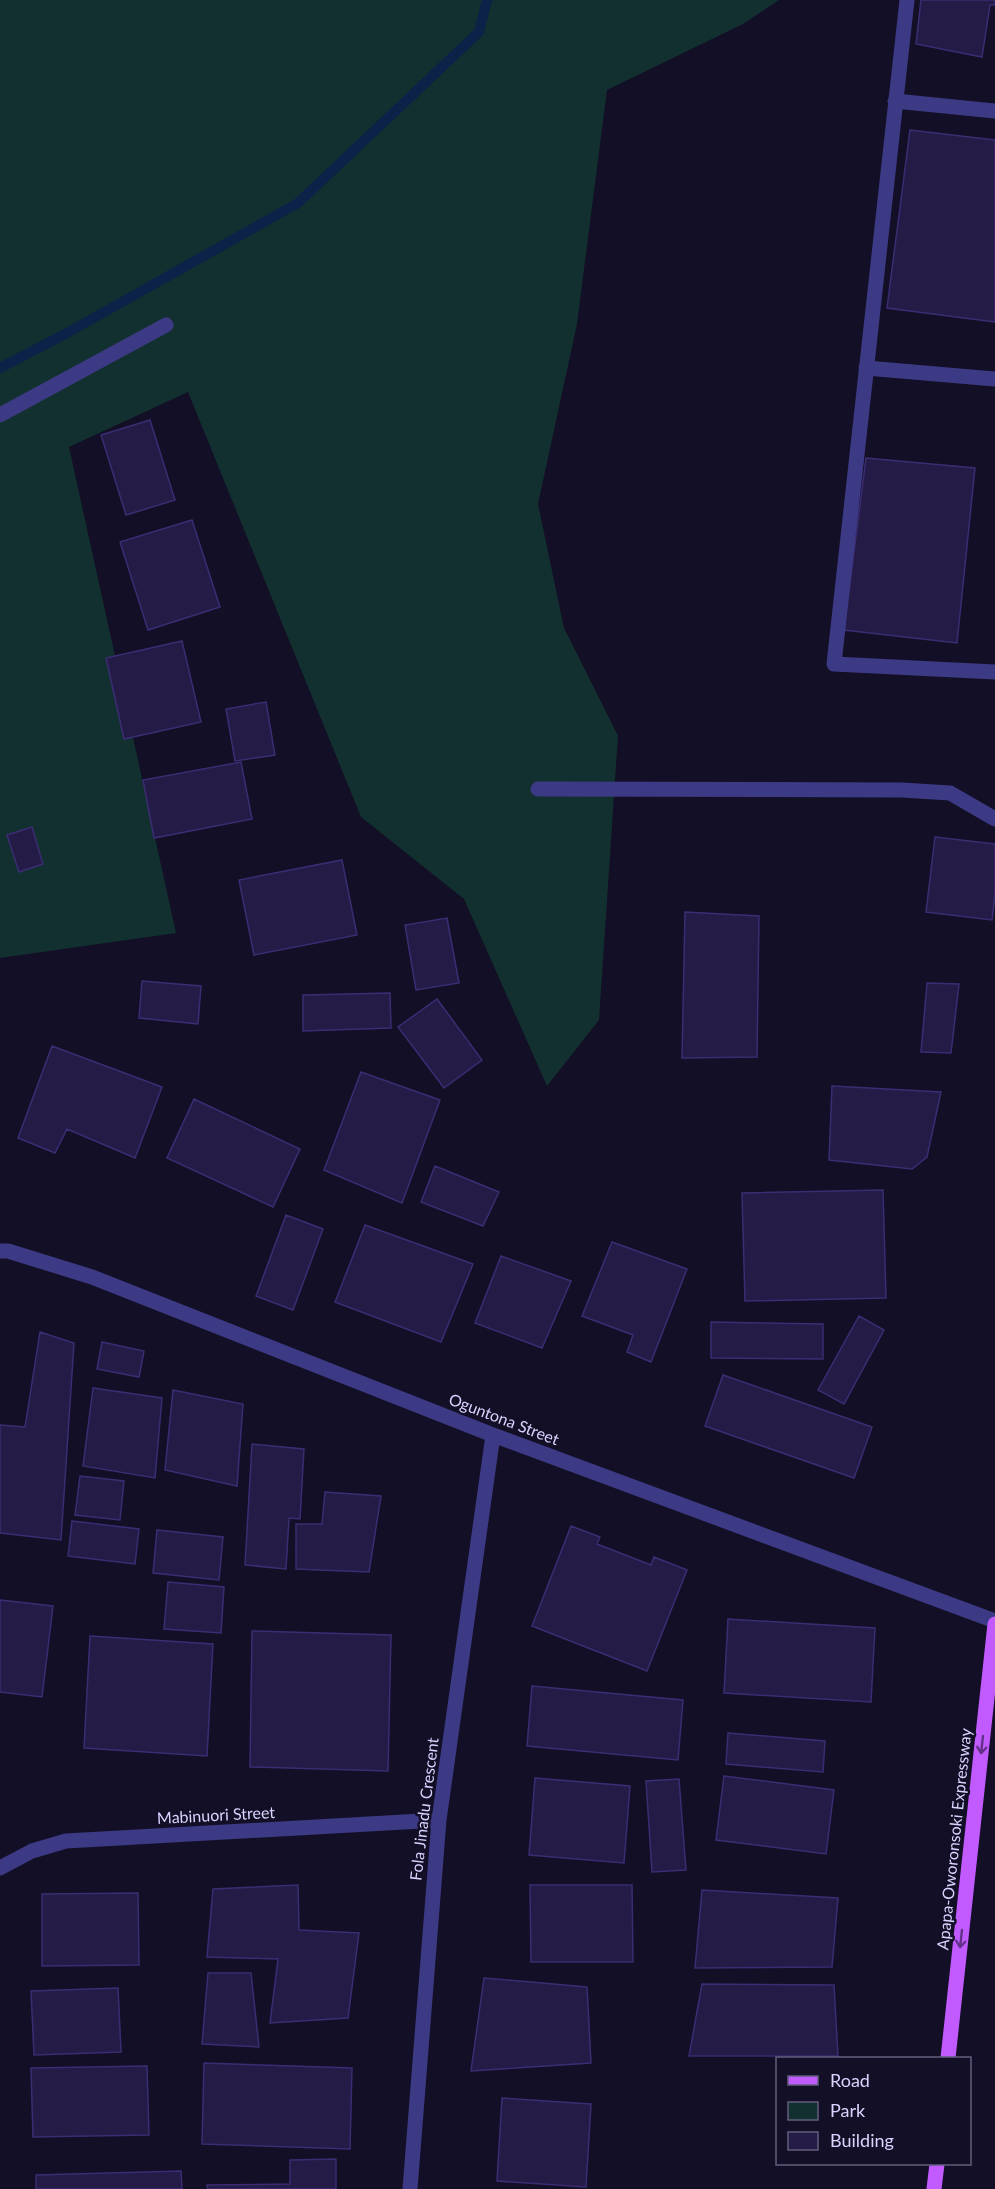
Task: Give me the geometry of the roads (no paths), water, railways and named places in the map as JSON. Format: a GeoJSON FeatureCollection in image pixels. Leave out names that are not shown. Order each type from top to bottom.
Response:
{"type":"FeatureCollection","features":[{"type":"Feature","properties":{"kind":"main road","name":"Apapa-Oworonsoki Expressway"},"geometry":{"type":"LineString","coordinates":[[948,2057],[995,1623]]}},
{"type":"Feature","properties":{"kind":"main road"},"geometry":{"type":"LineString","coordinates":[[934,2189],[937,2165]]}},
{"type":"Feature","properties":{"kind":"street"},"geometry":{"type":"LineString","coordinates":[[907,0],[834,664],[995,672]]}},
{"type":"Feature","properties":{"kind":"street"},"geometry":{"type":"LineString","coordinates":[[895,101],[995,111]]}},
{"type":"Feature","properties":{"kind":"street"},"geometry":{"type":"LineString","coordinates":[[0,415],[166,325]]}},
{"type":"Feature","properties":{"kind":"street"},"geometry":{"type":"LineString","coordinates":[[866,369],[995,379]]}},
{"type":"Feature","properties":{"kind":"street"},"geometry":{"type":"LineString","coordinates":[[538,789],[902,790],[950,793],[995,819]]}},
{"type":"Feature","properties":{"kind":"street","name":"Oguntona Street"},"geometry":{"type":"LineString","coordinates":[[0,1251],[8,1251],[92,1277],[494,1435],[995,1623]]}},
{"type":"Feature","properties":{"kind":"street","name":"Fola Jinadu Crescent"},"geometry":{"type":"LineString","coordinates":[[410,2189],[439,1820],[494,1435]]}},
{"type":"Feature","properties":{"kind":"street","name":"Mabinuori Street"},"geometry":{"type":"LineString","coordinates":[[0,1868],[32,1851],[66,1841],[439,1820]]}},
{"type":"Feature","properties":{"kind":"waterway"},"geometry":{"type":"LineString","coordinates":[[0,368],[67,333],[298,203],[479,32],[487,0]]}}]}
